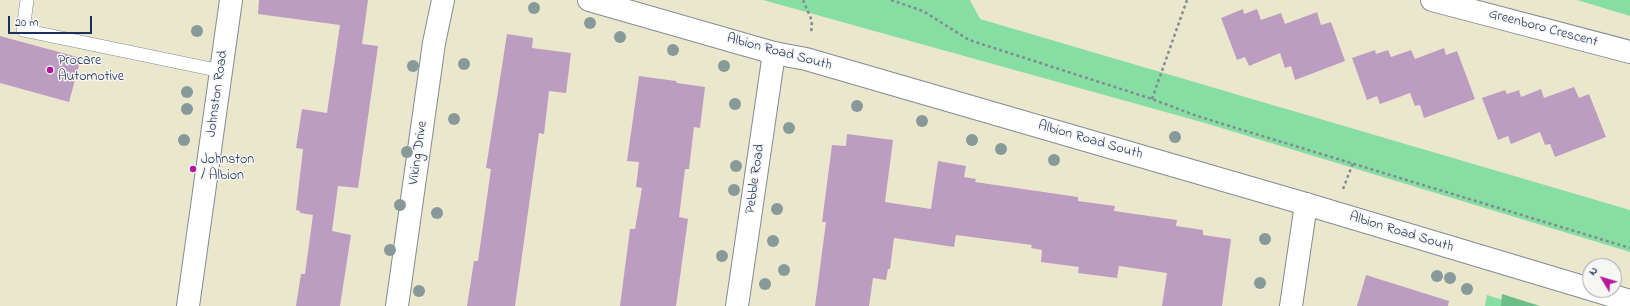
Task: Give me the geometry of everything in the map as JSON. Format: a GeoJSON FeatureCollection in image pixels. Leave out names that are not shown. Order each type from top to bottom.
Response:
{"type":"FeatureCollection","features":[{"type":"Feature","properties":{"kind":"street","name":"Johnston Road"},"geometry":{"type":"LineString","coordinates":[[188,306],[231,0]]}},
{"type":"Feature","properties":{"kind":"street","name":"Viking Drive"},"geometry":{"type":"LineString","coordinates":[[397,306],[434,43],[444,0]]}},
{"type":"Feature","properties":{"kind":"street","name":"Albion Road South"},"geometry":{"type":"LineString","coordinates":[[589,0],[774,53],[806,59],[1306,204],[1582,287]]}},
{"type":"Feature","properties":{"kind":"street","name":"Greenboro Crescent"},"geometry":{"type":"LineString","coordinates":[[1432,0],[1630,52]]}},
{"type":"Feature","properties":{"kind":"street","name":"Pebble Road"},"geometry":{"type":"LineString","coordinates":[[737,306],[774,53]]}},
{"type":"Feature","properties":{"kind":"street"},"geometry":{"type":"LineString","coordinates":[[1292,306],[1306,204]]}},
{"type":"Feature","properties":{"kind":"street"},"geometry":{"type":"LineString","coordinates":[[1620,298],[1630,301]]}},
{"type":"Feature","properties":{"kind":"lane"},"geometry":{"type":"LineString","coordinates":[[27,0],[23,30],[221,71]]}},
{"type":"Feature","properties":{"kind":"path"},"geometry":{"type":"LineString","coordinates":[[803,0],[812,21],[810,35]]}},
{"type":"Feature","properties":{"kind":"path"},"geometry":{"type":"LineString","coordinates":[[891,0],[923,11],[969,40],[1152,99],[1197,116],[1630,248]]}},
{"type":"Feature","properties":{"kind":"path"},"geometry":{"type":"LineString","coordinates":[[1152,99],[1187,0]]}},
{"type":"Feature","properties":{"kind":"green space"},"geometry":{"type":"Polygon","coordinates":[[[763,0],[970,0],[980,19],[1630,210],[1630,252],[1205,123],[763,0]]]}},
{"type":"Feature","properties":{"kind":"green space"},"geometry":{"type":"Polygon","coordinates":[[[1577,0],[1630,0],[1630,16],[1577,0]]]}},
{"type":"Feature","properties":{"kind":"green space"},"geometry":{"type":"Polygon","coordinates":[[[1502,294],[1540,306],[1501,306],[1502,294]]]}},
{"type":"Feature","properties":{"kind":"green space"},"geometry":{"type":"Polygon","coordinates":[[[1487,295],[1522,306],[1485,306],[1487,295]]]}},
{"type":"Feature","properties":{"kind":"building"},"geometry":{"type":"Polygon","coordinates":[[[259,0],[368,0],[362,44],[378,46],[358,188],[338,186],[332,231],[351,235],[340,306],[296,306],[301,274],[305,274],[313,215],[300,213],[300,211],[296,210],[303,149],[296,148],[302,109],[327,113],[340,25],[258,14],[259,0]]]}},
{"type":"Feature","properties":{"kind":"building"},"geometry":{"type":"Polygon","coordinates":[[[1243,9],[1244,14],[1257,9],[1261,20],[1281,13],[1285,24],[1317,12],[1321,25],[1331,22],[1345,61],[1295,80],[1291,66],[1285,68],[1280,53],[1249,66],[1245,57],[1237,60],[1221,18],[1243,9]]]}},
{"type":"Feature","properties":{"kind":"building"},"geometry":{"type":"Polygon","coordinates":[[[507,34],[533,38],[532,48],[571,53],[566,93],[549,91],[544,134],[539,133],[515,306],[467,306],[474,261],[478,261],[491,169],[486,168],[507,34]]]}},
{"type":"Feature","properties":{"kind":"building"},"geometry":{"type":"Polygon","coordinates":[[[0,36],[81,58],[69,102],[0,83],[0,36]]]}},
{"type":"Feature","properties":{"kind":"building"},"geometry":{"type":"Polygon","coordinates":[[[1444,48],[1446,55],[1457,51],[1475,99],[1424,118],[1420,105],[1415,106],[1410,93],[1380,104],[1377,96],[1367,100],[1352,58],[1375,50],[1376,54],[1388,50],[1391,57],[1411,50],[1415,59],[1444,48]]]}},
{"type":"Feature","properties":{"kind":"building"},"geometry":{"type":"Polygon","coordinates":[[[639,76],[705,87],[700,128],[694,127],[689,169],[685,169],[679,217],[688,219],[676,306],[620,306],[630,229],[635,229],[642,188],[636,187],[639,162],[627,161],[639,76]]]}},
{"type":"Feature","properties":{"kind":"building"},"geometry":{"type":"Polygon","coordinates":[[[1574,87],[1579,98],[1589,94],[1606,137],[1555,157],[1550,144],[1545,145],[1540,132],[1511,144],[1508,136],[1498,140],[1482,98],[1505,90],[1507,94],[1519,90],[1521,97],[1541,89],[1544,98],[1574,87]]]}},
{"type":"Feature","properties":{"kind":"building"},"geometry":{"type":"Polygon","coordinates":[[[847,134],[893,140],[885,202],[931,209],[938,161],[966,166],[964,177],[976,179],[975,182],[1078,197],[1078,201],[1115,206],[1114,211],[1177,220],[1176,226],[1203,230],[1203,235],[1231,239],[1222,306],[1162,306],[1167,273],[1119,266],[1117,278],[1078,273],[1079,267],[1041,262],[1042,250],[1031,248],[1032,245],[956,235],[954,247],[894,238],[890,269],[888,269],[886,280],[873,278],[869,306],[815,306],[826,222],[822,222],[832,145],[846,146],[847,134]]]}},
{"type":"Feature","properties":{"kind":"building"},"geometry":{"type":"Polygon","coordinates":[[[1366,275],[1449,301],[1448,306],[1357,306],[1366,275]]]}},
{"type":"Feature","properties":{"kind":"place","name":"Procare Automotive"},"geometry":{"type":"Point","coordinates":[50,70]}},
{"type":"Feature","properties":{"kind":"place","name":"Johnston / Albion"},"geometry":{"type":"Point","coordinates":[193,169]}}]}
